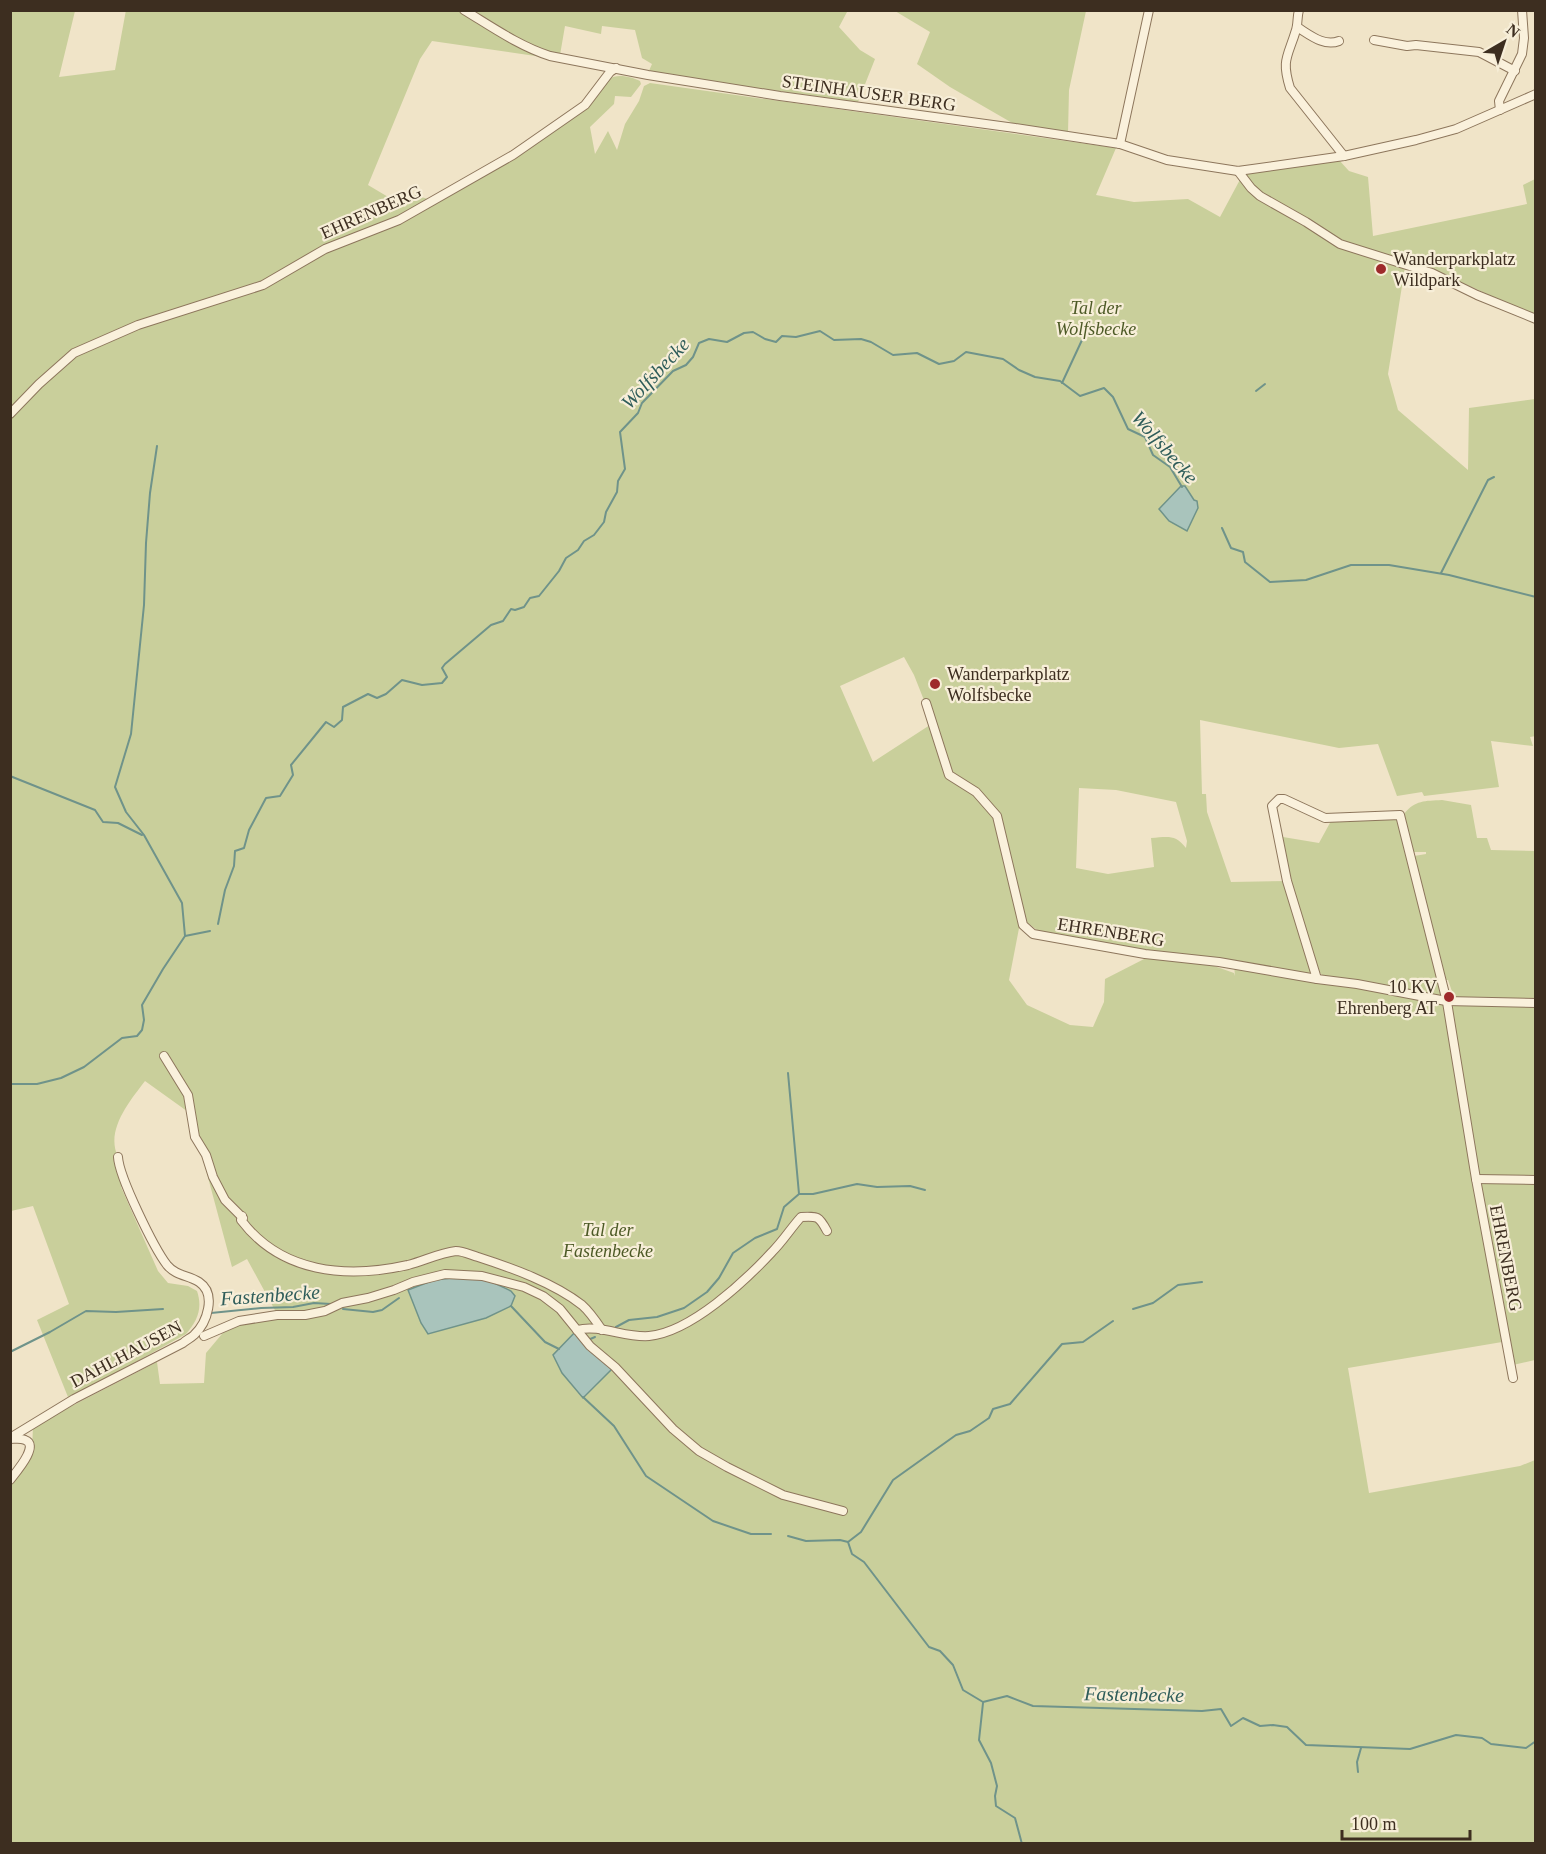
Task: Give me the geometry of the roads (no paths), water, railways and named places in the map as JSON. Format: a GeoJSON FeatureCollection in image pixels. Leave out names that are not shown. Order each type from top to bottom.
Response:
{"type":"FeatureCollection","features":[{"type":"Feature","properties":{"kind":"street"},"geometry":{"type":"LineString","coordinates":[[464,10],[538,52],[616,68]]}},
{"type":"Feature","properties":{"kind":"street"},"geometry":{"type":"LineString","coordinates":[[1120,144],[1149,10]]}},
{"type":"Feature","properties":{"kind":"street"},"geometry":{"type":"LineString","coordinates":[[1299,10],[1297,27],[1285,59],[1290,88],[1344,156]]}},
{"type":"Feature","properties":{"kind":"street"},"geometry":{"type":"LineString","coordinates":[[1500,110],[1498,101],[1515,71],[1524,45],[1522,10]]}},
{"type":"Feature","properties":{"kind":"street"},"geometry":{"type":"LineString","coordinates":[[1297,27],[1320,41],[1331,44],[1339,41]]}},
{"type":"Feature","properties":{"kind":"street"},"geometry":{"type":"LineString","coordinates":[[1374,40],[1407,46],[1479,52],[1515,71]]}},
{"type":"Feature","properties":{"kind":"street","name":"STEINHAUSER BERG"},"geometry":{"type":"LineString","coordinates":[[616,68],[758,92],[1120,144],[1167,160],[1238,171],[1344,156],[1416,140],[1456,129],[1536,94]]}},
{"type":"Feature","properties":{"kind":"street","name":"EHRENBERG"},"geometry":{"type":"LineString","coordinates":[[10,414],[74,353],[138,326],[263,285],[325,249],[399,220],[513,155],[585,105],[610,72],[616,68]]}},
{"type":"Feature","properties":{"kind":"street"},"geometry":{"type":"LineString","coordinates":[[1238,171],[1260,196],[1340,244],[1432,273],[1536,319]]}},
{"type":"Feature","properties":{"kind":"street","name":"EHRENBERG"},"geometry":{"type":"LineString","coordinates":[[926,703],[949,775],[976,792],[997,816],[1023,924],[1034,934],[1145,954],[1219,962],[1357,984],[1446,1001],[1536,1003]]}},
{"type":"Feature","properties":{"kind":"street"},"geometry":{"type":"LineString","coordinates":[[1317,979],[1287,881],[1272,806],[1279,799],[1284,799],[1325,818],[1400,815],[1446,1001]]}},
{"type":"Feature","properties":{"kind":"street","name":"EHRENBERG"},"geometry":{"type":"LineString","coordinates":[[1446,1001],[1513,1377]]}},
{"type":"Feature","properties":{"kind":"street"},"geometry":{"type":"LineString","coordinates":[[164,1056],[188,1095],[195,1137],[206,1155],[213,1177],[225,1200],[243,1218],[241,1220],[259,1241],[275,1253],[318,1268],[342,1272],[394,1268],[428,1257],[458,1251],[527,1275],[564,1293],[584,1306],[602,1330]]}},
{"type":"Feature","properties":{"kind":"street","name":"DAHLHAUSEN"},"geometry":{"type":"LineString","coordinates":[[10,1438],[74,1399],[183,1343],[193,1336],[206,1318],[207,1291],[196,1280],[177,1274],[161,1257],[131,1197],[118,1163],[118,1157]]}},
{"type":"Feature","properties":{"kind":"street","name":"EHRENBERG"},"geometry":{"type":"LineString","coordinates":[[1476,1179],[1536,1180]]}},
{"type":"Feature","properties":{"kind":"street"},"geometry":{"type":"LineString","coordinates":[[576,1330],[602,1330],[619,1334],[650,1336],[672,1329],[690,1321],[750,1276],[801,1217],[820,1218],[827,1231]]}},
{"type":"Feature","properties":{"kind":"street"},"geometry":{"type":"LineString","coordinates":[[204,1336],[239,1321],[325,1311],[342,1303],[445,1274],[482,1276],[524,1287],[543,1296],[560,1309],[590,1346],[615,1367],[673,1428],[699,1451],[783,1495],[843,1511]]}},
{"type":"Feature","properties":{"kind":"street","name":"DAHLHAUSEN"},"geometry":{"type":"LineString","coordinates":[[10,1438],[24,1439],[30,1444],[30,1451],[10,1480]]}},
{"type":"Feature","properties":{"kind":"water"},"geometry":{"type":"Polygon","coordinates":[[[1181,486],[1185,486],[1197,501],[1198,508],[1187,531],[1169,521],[1159,509],[1181,486]]]}},
{"type":"Feature","properties":{"kind":"water"},"geometry":{"type":"Polygon","coordinates":[[[477,1275],[511,1291],[515,1296],[511,1306],[486,1318],[428,1334],[421,1323],[408,1290],[434,1280],[477,1275]]]}},
{"type":"Feature","properties":{"kind":"water"},"geometry":{"type":"Polygon","coordinates":[[[577,1330],[614,1367],[583,1398],[562,1373],[553,1355],[577,1330]]]}},
{"type":"Feature","properties":{"kind":"waterway"},"geometry":{"type":"LineString","coordinates":[[1089,329],[1095,325]]}},
{"type":"Feature","properties":{"kind":"waterway","name":"Wolfsbecke"},"geometry":{"type":"LineString","coordinates":[[218,924],[225,890],[234,866],[235,851],[244,848],[249,830],[266,798],[280,796],[293,775],[291,765],[326,722],[334,727],[342,720],[343,707],[368,694],[377,698],[386,694],[402,680],[422,685],[442,683],[447,677],[442,668],[445,664],[491,625],[503,621],[511,609],[524,607],[530,598],[539,596],[559,571],[566,558],[594,535],[604,522],[606,512],[617,492],[618,481],[625,469],[620,432],[638,413],[642,403],[673,371],[686,365],[693,357],[699,343],[709,339],[727,342],[744,333],[753,332],[776,342],[782,336],[796,337],[820,331],[834,340],[861,339],[893,355],[917,353],[939,364],[954,361],[966,352],[1003,359],[1035,377],[1060,381],[1080,396],[1104,388],[1113,397],[1128,429],[1145,437],[1153,455],[1170,467],[1182,487]]}},
{"type":"Feature","properties":{"kind":"waterway"},"geometry":{"type":"LineString","coordinates":[[1062,383],[1082,340]]}},
{"type":"Feature","properties":{"kind":"waterway"},"geometry":{"type":"LineString","coordinates":[[1256,391],[1265,384]]}},
{"type":"Feature","properties":{"kind":"waterway"},"geometry":{"type":"LineString","coordinates":[[157,446],[150,493],[144,605],[131,734],[115,787],[126,812],[144,835],[182,903],[185,936]]}},
{"type":"Feature","properties":{"kind":"waterway"},"geometry":{"type":"LineString","coordinates":[[1441,573],[1488,480],[1494,477]]}},
{"type":"Feature","properties":{"kind":"waterway"},"geometry":{"type":"LineString","coordinates":[[1222,528],[1231,548],[1243,552],[1245,562],[1270,582],[1306,580],[1351,565],[1389,565],[1449,575],[1536,597]]}},
{"type":"Feature","properties":{"kind":"waterway"},"geometry":{"type":"LineString","coordinates":[[10,776],[95,810],[103,822],[118,823],[142,835]]}},
{"type":"Feature","properties":{"kind":"waterway","name":"Wolfsbecke"},"geometry":{"type":"LineString","coordinates":[[10,1084],[37,1084],[61,1078],[84,1067],[122,1038],[137,1036],[142,1030],[144,1020],[142,1005],[185,936],[210,931]]}},
{"type":"Feature","properties":{"kind":"waterway"},"geometry":{"type":"LineString","coordinates":[[616,1327],[629,1320],[657,1317],[684,1308],[707,1292],[719,1278],[733,1253],[755,1238],[777,1229],[784,1207],[799,1194],[788,1073]]}},
{"type":"Feature","properties":{"kind":"waterway"},"geometry":{"type":"LineString","coordinates":[[799,1194],[813,1194],[857,1184],[877,1187],[910,1186],[925,1190]]}},
{"type":"Feature","properties":{"kind":"waterway"},"geometry":{"type":"LineString","coordinates":[[1133,1309],[1153,1303],[1178,1285],[1202,1282]]}},
{"type":"Feature","properties":{"kind":"waterway","name":"Fastenbecke"},"geometry":{"type":"LineString","coordinates":[[343,1309],[373,1312],[382,1310],[399,1298]]}},
{"type":"Feature","properties":{"kind":"waterway","name":"Fastenbecke"},"geometry":{"type":"LineString","coordinates":[[211,1313],[293,1307],[314,1303],[331,1304]]}},
{"type":"Feature","properties":{"kind":"waterway","name":"Fastenbecke"},"geometry":{"type":"LineString","coordinates":[[511,1306],[545,1342],[559,1349]]}},
{"type":"Feature","properties":{"kind":"waterway","name":"Fastenbecke"},"geometry":{"type":"LineString","coordinates":[[10,1352],[86,1311],[163,1309]]}},
{"type":"Feature","properties":{"kind":"waterway"},"geometry":{"type":"LineString","coordinates":[[848,1542],[861,1532],[893,1480],[956,1435],[970,1431],[989,1418],[993,1409],[1010,1404],[1062,1344],[1083,1342],[1113,1321]]}},
{"type":"Feature","properties":{"kind":"waterway"},"geometry":{"type":"LineString","coordinates":[[588,1340],[595,1337]]}},
{"type":"Feature","properties":{"kind":"waterway","name":"Fastenbecke"},"geometry":{"type":"LineString","coordinates":[[583,1397],[614,1426],[646,1476],[713,1521],[751,1534],[771,1534]]}},
{"type":"Feature","properties":{"kind":"waterway","name":"Fastenbecke"},"geometry":{"type":"LineString","coordinates":[[788,1536],[806,1541],[840,1540],[848,1542],[852,1554],[864,1562],[929,1647],[940,1651],[953,1665],[963,1690],[983,1702],[1007,1696],[1033,1706],[1202,1711],[1221,1709],[1231,1726],[1243,1718],[1260,1726],[1287,1727],[1306,1745],[1410,1749],[1456,1735],[1482,1738],[1491,1744],[1526,1748],[1536,1741]]}},
{"type":"Feature","properties":{"kind":"waterway"},"geometry":{"type":"LineString","coordinates":[[983,1703],[979,1740],[991,1763],[997,1786],[996,1806],[1015,1818],[1022,1844]]}},
{"type":"Feature","properties":{"kind":"waterway"},"geometry":{"type":"LineString","coordinates":[[1358,1772],[1357,1762],[1361,1748]]}},
{"type":"Feature","properties":{"kind":"place","name":"Wanderparkplatz Wildpark"},"geometry":{"type":"Point","coordinates":[1381,269]}},
{"type":"Feature","properties":{"kind":"place","name":"Wanderparkplatz Wolfsbecke"},"geometry":{"type":"Point","coordinates":[935,684]}},
{"type":"Feature","properties":{"kind":"place","name":"10 KV Ehrenberg AT"},"geometry":{"type":"Point","coordinates":[1449,997]}},
{"type":"Feature","properties":{"kind":"park label","name":"Tal der Wolfsbecke"},"geometry":{"type":"Point","coordinates":[1096,318]}},
{"type":"Feature","properties":{"kind":"park label","name":"Tal der Fastenbecke"},"geometry":{"type":"Point","coordinates":[608,1240]}}]}
